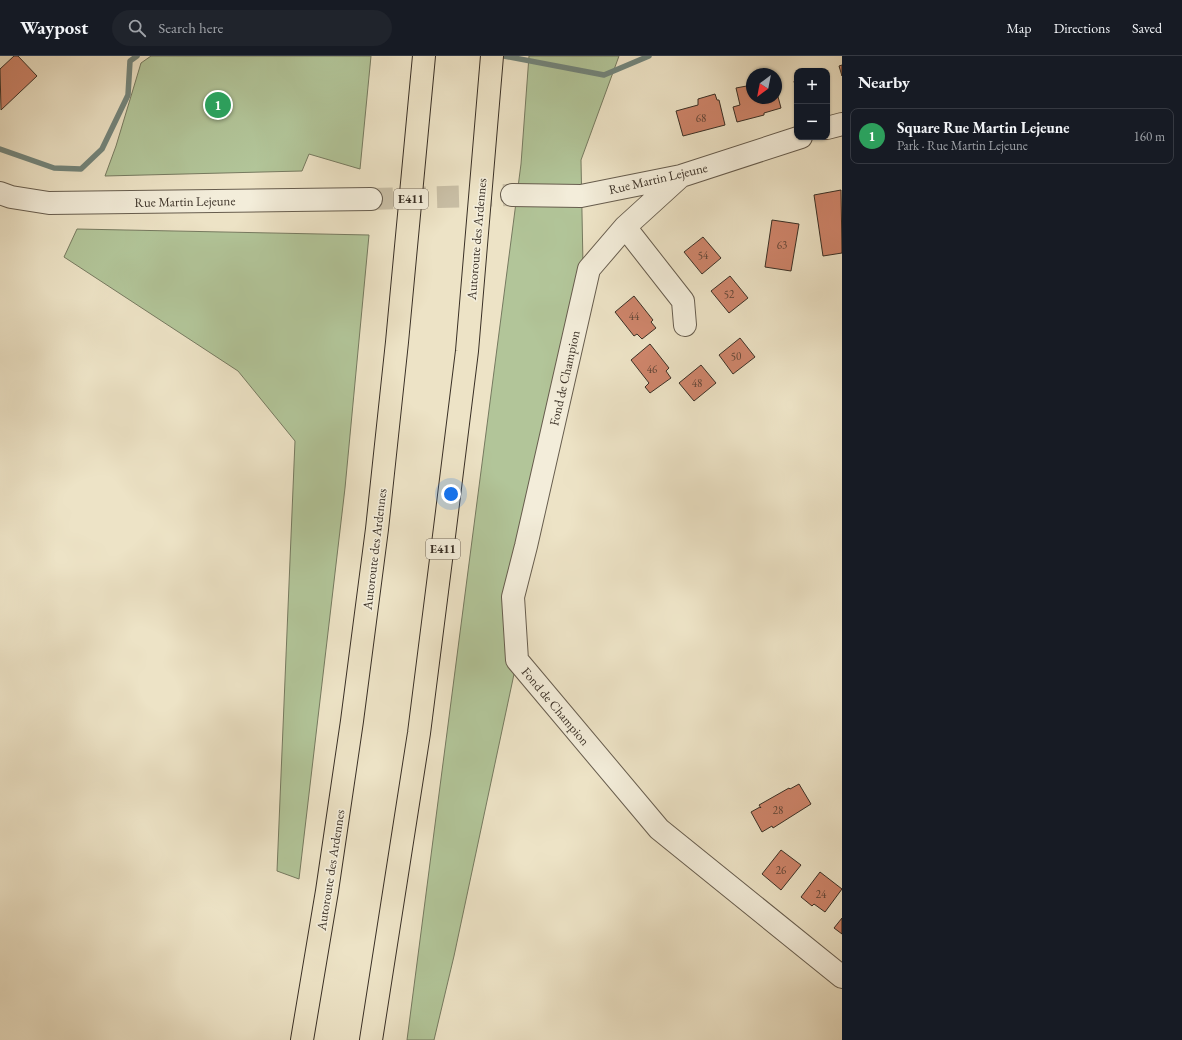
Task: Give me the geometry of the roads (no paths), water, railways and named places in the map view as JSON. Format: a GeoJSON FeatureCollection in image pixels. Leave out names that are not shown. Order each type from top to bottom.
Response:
{"type":"FeatureCollection","features":[{"type":"Feature","properties":{"kind":"highway","name":"Autoroute des Ardennes"},"geometry":{"type":"LineString","coordinates":[[302,1040],[352,721],[377,528],[397,342],[424,56]]}},
{"type":"Feature","properties":{"kind":"highway","name":"Autoroute des Ardennes"},"geometry":{"type":"LineString","coordinates":[[371,1040],[419,733],[467,351],[492,56]]}},
{"type":"Feature","properties":{"kind":"street"},"geometry":{"type":"LineString","coordinates":[[830,127],[842,124]]}},
{"type":"Feature","properties":{"kind":"street","name":"Rue Martin Lejeune"},"geometry":{"type":"LineString","coordinates":[[512,195],[581,196],[681,176],[794,139]]}},
{"type":"Feature","properties":{"kind":"street","name":"Fond de Champion"},"geometry":{"type":"LineString","coordinates":[[681,176],[625,227],[589,269],[513,597],[517,660],[659,829],[842,977]]}},
{"type":"Feature","properties":{"kind":"street","name":"Rue Martin Lejeune"},"geometry":{"type":"LineString","coordinates":[[0,194],[49,203],[371,199]]}},
{"type":"Feature","properties":{"kind":"street"},"geometry":{"type":"LineString","coordinates":[[625,227],[683,301],[685,325]]}},
{"type":"Feature","properties":{"kind":"waterway"},"geometry":{"type":"LineString","coordinates":[[0,149],[54,168],[81,169],[102,149],[128,95],[130,61],[137,56]]}},
{"type":"Feature","properties":{"kind":"waterway"},"geometry":{"type":"LineString","coordinates":[[504,56],[604,75],[649,56]]}},
{"type":"Feature","properties":{"kind":"tunnel"},"geometry":{"type":"LineString","coordinates":[[371,199],[512,195]]}},
{"type":"Feature","properties":{"kind":"place","name":"Square Rue Martin Lejeune"},"geometry":{"type":"Point","coordinates":[218,105]}}]}
